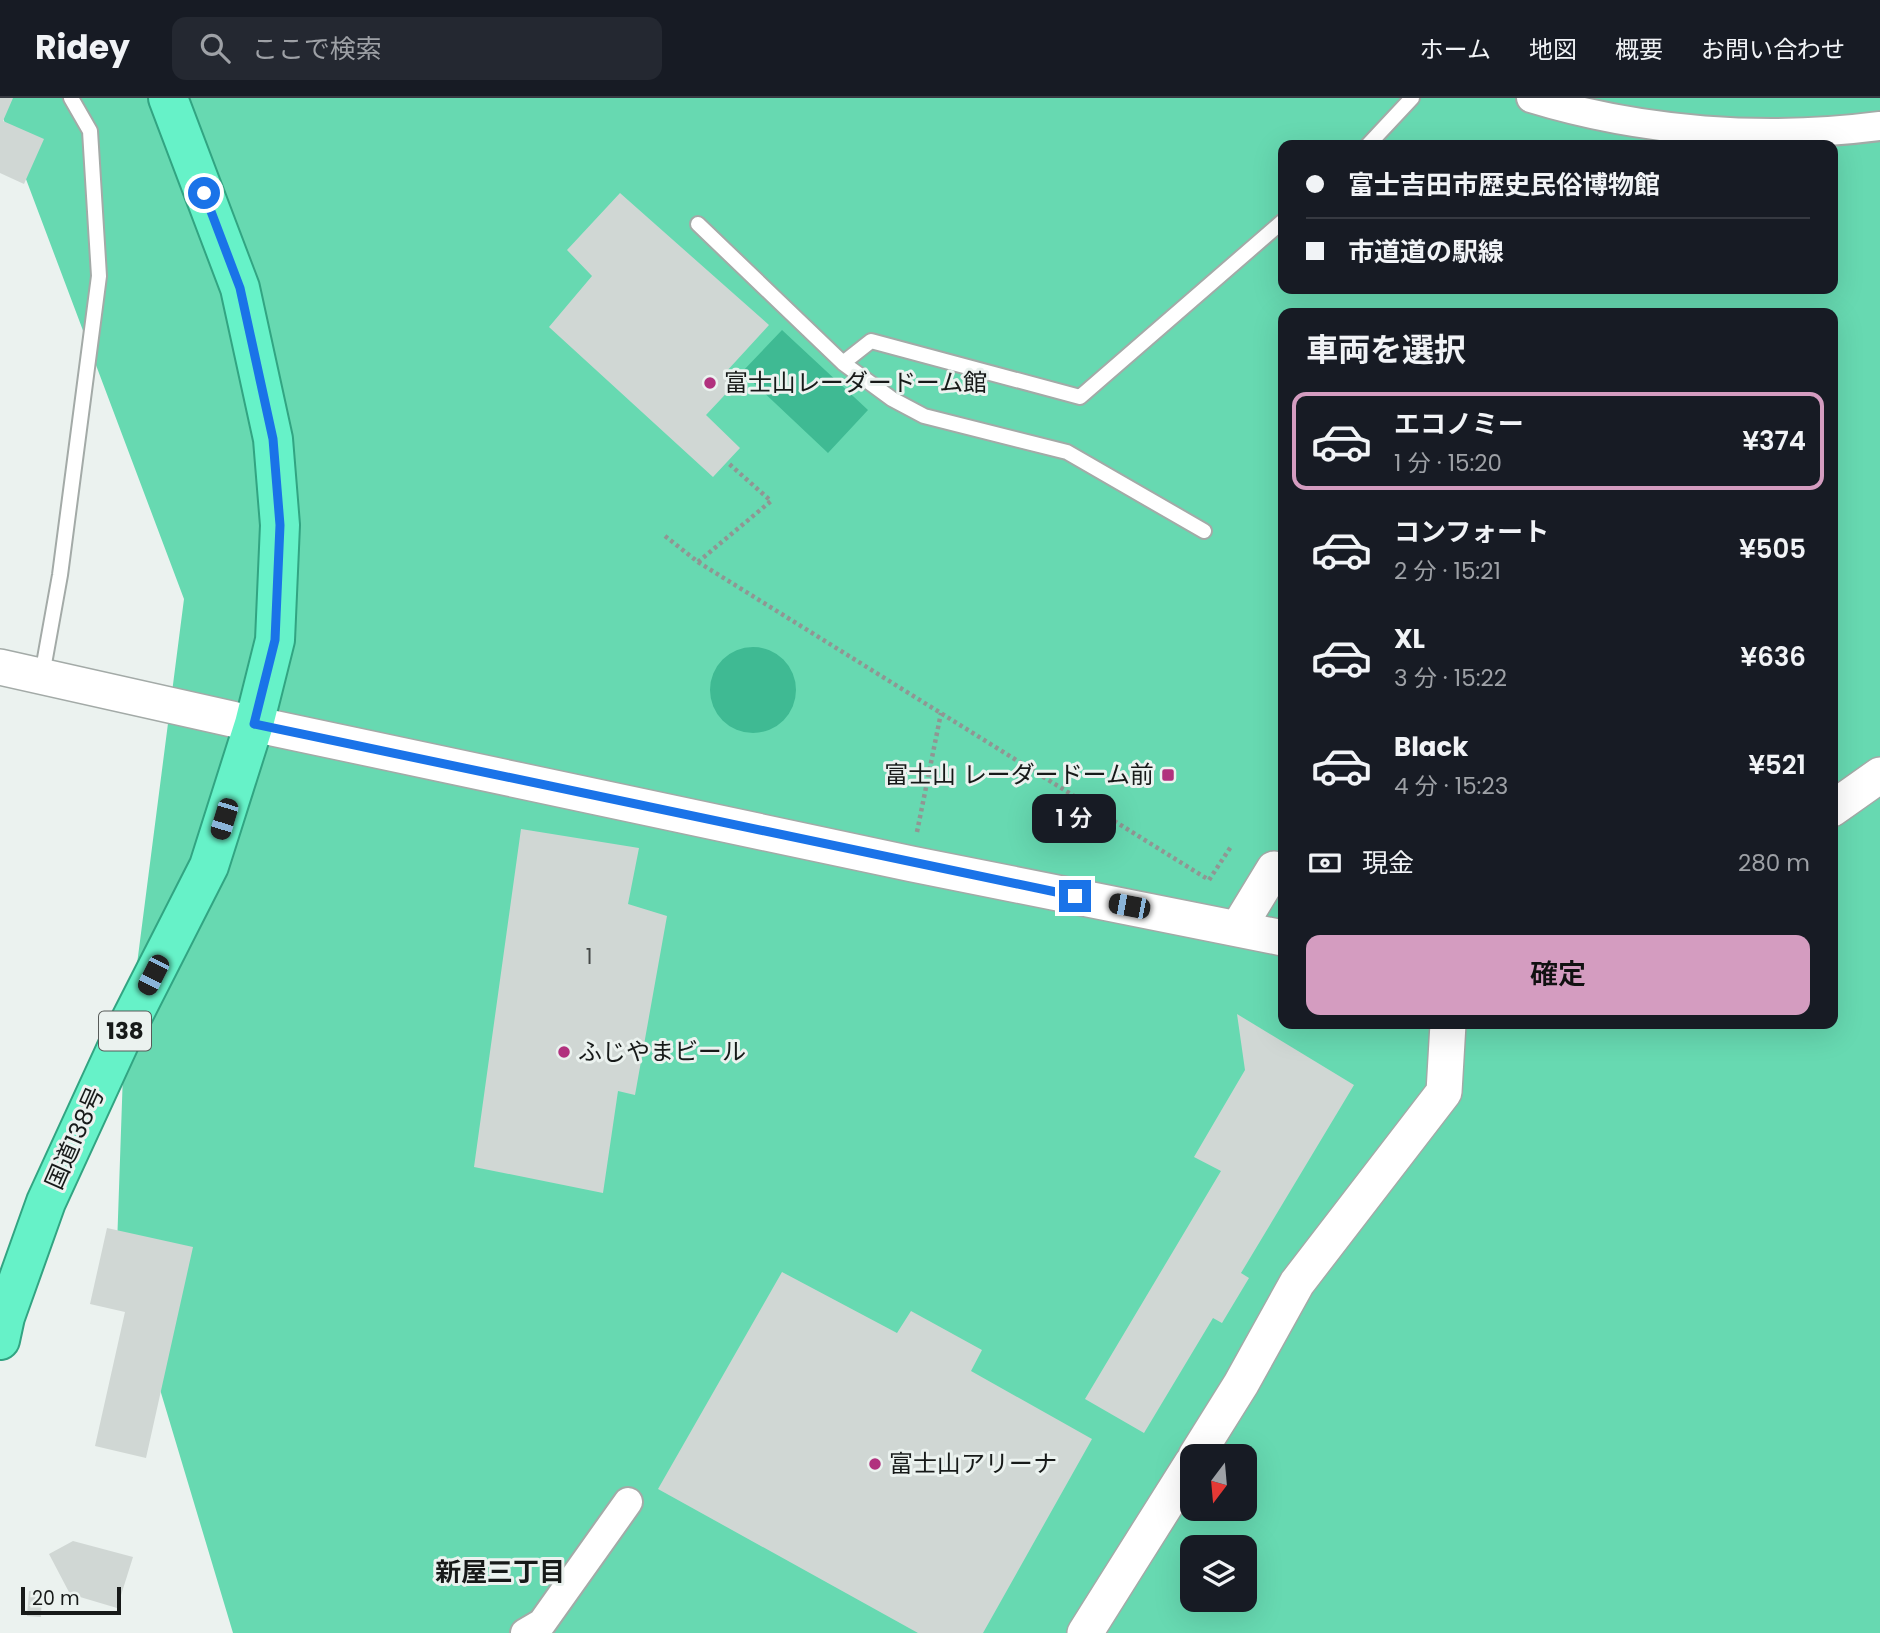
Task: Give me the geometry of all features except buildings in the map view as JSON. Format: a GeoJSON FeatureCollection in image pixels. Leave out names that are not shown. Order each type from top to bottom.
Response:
{"type":"FeatureCollection","features":[{"type":"Feature","properties":{"kind":"highway","name":"国道138号"},"geometry":{"type":"LineString","coordinates":[[0,1340],[5,1317],[46,1202],[120,1041],[209,866],[254,724],[275,640],[280,525],[273,439],[240,288],[168,98]]}},
{"type":"Feature","properties":{"kind":"street"},"geometry":{"type":"LineString","coordinates":[[1531,98],[1588,115],[1717,132],[1852,130],[1880,126]]}},
{"type":"Feature","properties":{"kind":"street"},"geometry":{"type":"LineString","coordinates":[[0,667],[912,864],[1278,937]]}},
{"type":"Feature","properties":{"kind":"street"},"geometry":{"type":"LineString","coordinates":[[1838,805],[1880,775]]}},
{"type":"Feature","properties":{"kind":"street"},"geometry":{"type":"LineString","coordinates":[[1238,928],[1274,869]]}},
{"type":"Feature","properties":{"kind":"street"},"geometry":{"type":"LineString","coordinates":[[1204,1444],[1241,1384],[1297,1283],[1444,1092],[1447,1029]]}},
{"type":"Feature","properties":{"kind":"street"},"geometry":{"type":"LineString","coordinates":[[1085,1633],[1180,1481]]}},
{"type":"Feature","properties":{"kind":"street"},"geometry":{"type":"LineString","coordinates":[[525,1633],[542,1623],[628,1502]]}},
{"type":"Feature","properties":{"kind":"lane"},"geometry":{"type":"LineString","coordinates":[[42,677],[60,575],[99,276],[90,131],[71,98]]}},
{"type":"Feature","properties":{"kind":"lane"},"geometry":{"type":"LineString","coordinates":[[1372,140],[1412,98]]}},
{"type":"Feature","properties":{"kind":"lane"},"geometry":{"type":"LineString","coordinates":[[698,225],[843,363],[892,398],[924,416],[1067,452],[1203,531]]}},
{"type":"Feature","properties":{"kind":"lane"},"geometry":{"type":"LineString","coordinates":[[843,363],[871,341],[1080,397],[1278,225]]}},
{"type":"Feature","properties":{"kind":"path"},"geometry":{"type":"LineString","coordinates":[[698,562],[771,501],[727,462]]}},
{"type":"Feature","properties":{"kind":"path"},"geometry":{"type":"LineString","coordinates":[[665,536],[698,562],[1209,880],[1232,845]]}},
{"type":"Feature","properties":{"kind":"path"},"geometry":{"type":"LineString","coordinates":[[912,864],[942,713]]}},
{"type":"Feature","properties":{"kind":"shaded area"},"geometry":{"type":"Polygon","coordinates":[[[0,98],[1880,98],[1880,1633],[233,1633],[117,1246],[123,1073],[184,599],[0,110],[0,98]]]}},
{"type":"Feature","properties":{"kind":"shaded area"},"geometry":{"type":"Polygon","coordinates":[[[782,330],[868,410],[828,453],[742,372],[782,330]]]}},
{"type":"Feature","properties":{"kind":"shaded area"},"geometry":{"type":"Polygon","coordinates":[[[753,647],[770,650],[784,659],[793,673],[796,690],[793,707],[784,721],[770,730],[753,733],[736,730],[722,721],[713,707],[710,690],[713,673],[722,659],[736,650],[753,647]]]}},
{"type":"Feature","properties":{"kind":"place","name":"富士山レーダードーム館"},"geometry":{"type":"Point","coordinates":[710,383]}},
{"type":"Feature","properties":{"kind":"place","name":"富士山 レーダードーム前"},"geometry":{"type":"Point","coordinates":[1168,775]}},
{"type":"Feature","properties":{"kind":"place","name":"ふじやまビール"},"geometry":{"type":"Point","coordinates":[564,1052]}},
{"type":"Feature","properties":{"kind":"place","name":"富士山アリーナ"},"geometry":{"type":"Point","coordinates":[875,1464]}},
{"type":"Feature","properties":{"kind":"district","name":"新屋三丁目"},"geometry":{"type":"Point","coordinates":[500,1572]}},
{"type":"Feature","properties":{"kind":"route"},"geometry":{"type":"LineString","coordinates":[[204,193],[240,288],[273,439],[280,525],[275,640],[254,724],[912,864],[1075,896]]}}]}
